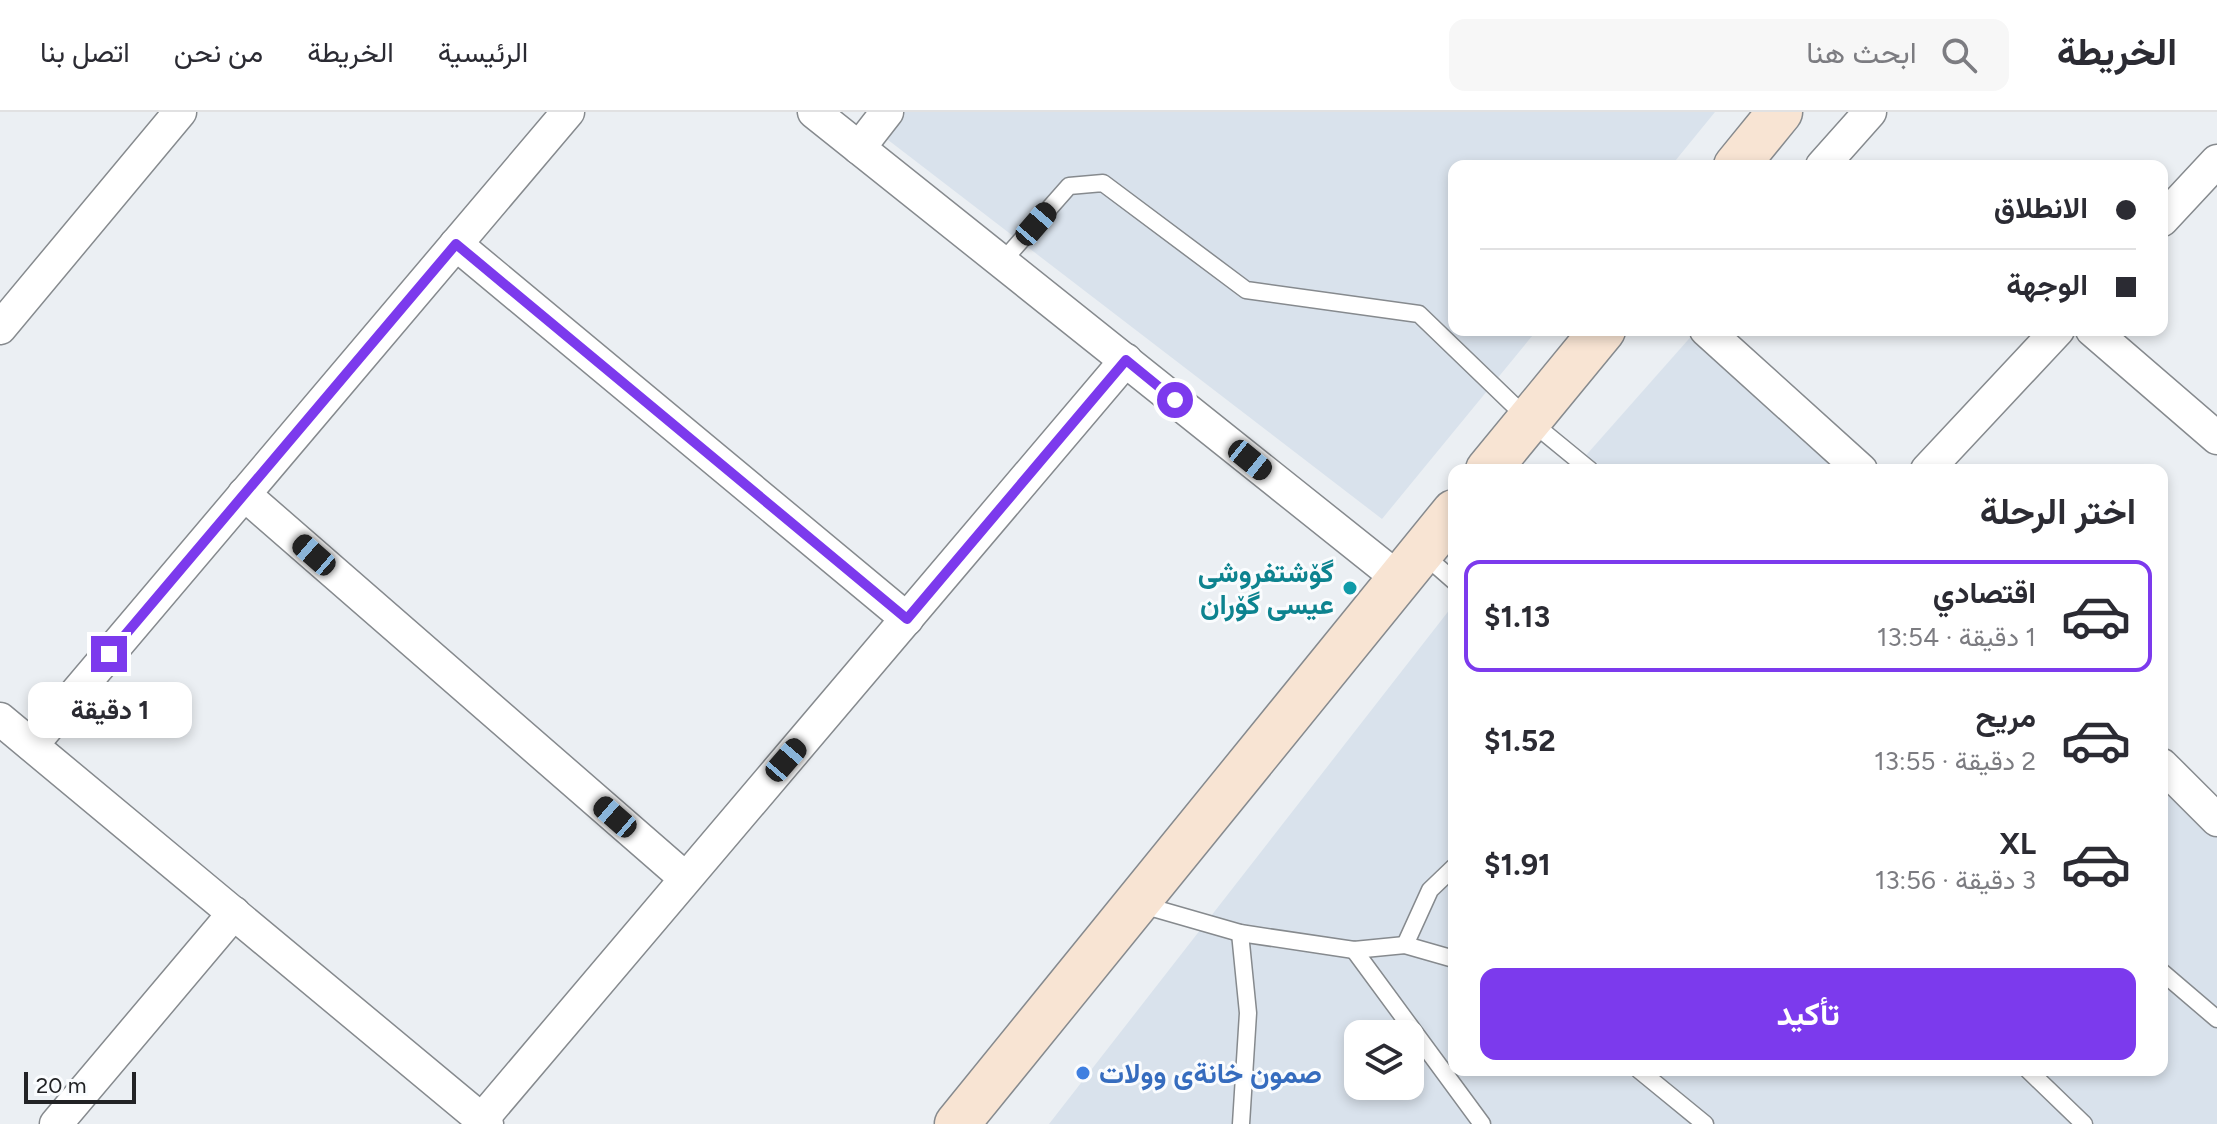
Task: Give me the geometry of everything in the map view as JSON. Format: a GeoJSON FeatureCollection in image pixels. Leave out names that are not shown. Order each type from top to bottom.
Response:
{"type":"FeatureCollection","features":[{"type":"Feature","properties":{"kind":"main road"},"geometry":{"type":"LineString","coordinates":[[1741,160],[1780,112]]}},
{"type":"Feature","properties":{"kind":"main road"},"geometry":{"type":"LineString","coordinates":[[1493,464],[1598,336]]}},
{"type":"Feature","properties":{"kind":"main road"},"geometry":{"type":"LineString","coordinates":[[957,1124],[1139,904],[1448,519]]}},
{"type":"Feature","properties":{"kind":"street"},"geometry":{"type":"LineString","coordinates":[[0,328],[180,112]]}},
{"type":"Feature","properties":{"kind":"street"},"geometry":{"type":"LineString","coordinates":[[32,745],[568,112]]}},
{"type":"Feature","properties":{"kind":"street"},"geometry":{"type":"LineString","coordinates":[[814,112],[1126,360],[1410,566]]}},
{"type":"Feature","properties":{"kind":"street"},"geometry":{"type":"LineString","coordinates":[[859,148],[887,112]]}},
{"type":"Feature","properties":{"kind":"street"},"geometry":{"type":"LineString","coordinates":[[1827,160],[1870,112]]}},
{"type":"Feature","properties":{"kind":"street"},"geometry":{"type":"LineString","coordinates":[[2168,214],[2217,161]]}},
{"type":"Feature","properties":{"kind":"street"},"geometry":{"type":"LineString","coordinates":[[456,244],[907,619]]}},
{"type":"Feature","properties":{"kind":"street"},"geometry":{"type":"LineString","coordinates":[[1713,336],[1854,464]]}},
{"type":"Feature","properties":{"kind":"street"},"geometry":{"type":"LineString","coordinates":[[1933,464],[2052,336]]}},
{"type":"Feature","properties":{"kind":"street"},"geometry":{"type":"LineString","coordinates":[[2099,336],[2217,438]]}},
{"type":"Feature","properties":{"kind":"street"},"geometry":{"type":"LineString","coordinates":[[0,719],[482,1123],[685,878],[1126,360]]}},
{"type":"Feature","properties":{"kind":"street"},"geometry":{"type":"LineString","coordinates":[[244,494],[685,878]]}},
{"type":"Feature","properties":{"kind":"street"},"geometry":{"type":"LineString","coordinates":[[2168,771],[2217,820]]}},
{"type":"Feature","properties":{"kind":"street"},"geometry":{"type":"LineString","coordinates":[[56,1124],[234,913]]}},
{"type":"Feature","properties":{"kind":"lane"},"geometry":{"type":"LineString","coordinates":[[1002,262],[1069,186],[1103,183],[1246,290],[1419,314],[1529,420],[1583,464]]}},
{"type":"Feature","properties":{"kind":"lane"},"geometry":{"type":"LineString","coordinates":[[1410,566],[1448,579]]}},
{"type":"Feature","properties":{"kind":"lane"},"geometry":{"type":"LineString","coordinates":[[1405,945],[1430,890],[1448,873]]}},
{"type":"Feature","properties":{"kind":"lane"},"geometry":{"type":"LineString","coordinates":[[1139,904],[1240,933],[1354,950],[1405,945],[1448,957]]}},
{"type":"Feature","properties":{"kind":"lane"},"geometry":{"type":"LineString","coordinates":[[1240,933],[1248,1013],[1241,1124]]}},
{"type":"Feature","properties":{"kind":"lane"},"geometry":{"type":"LineString","coordinates":[[1354,950],[1482,1124]]}},
{"type":"Feature","properties":{"kind":"lane"},"geometry":{"type":"LineString","coordinates":[[2168,977],[2217,1019]]}},
{"type":"Feature","properties":{"kind":"lane"},"geometry":{"type":"LineString","coordinates":[[1646,1076],[1705,1124]]}},
{"type":"Feature","properties":{"kind":"lane"},"geometry":{"type":"LineString","coordinates":[[2034,1076],[2084,1124]]}},
{"type":"Feature","properties":{"kind":"shaded area"},"geometry":{"type":"Polygon","coordinates":[[[895,112],[1715,112],[1676,160],[1448,160],[1448,336],[1532,336],[1382,519],[879,133],[895,112]]]}},
{"type":"Feature","properties":{"kind":"shaded area"},"geometry":{"type":"Polygon","coordinates":[[[1691,336],[1700,336],[1851,464],[1578,464],[1691,336]]]}},
{"type":"Feature","properties":{"kind":"shaded area"},"geometry":{"type":"Polygon","coordinates":[[[1448,612],[1448,1076],[2168,1076],[2168,765],[2217,812],[2217,1124],[1049,1124],[1448,612]]]}},
{"type":"Feature","properties":{"kind":"place","name":"گۆشتفروشی عیسی گۆران"},"geometry":{"type":"Point","coordinates":[1350,588]}},
{"type":"Feature","properties":{"kind":"place","name":"صمون خانةی وولات"},"geometry":{"type":"Point","coordinates":[1083,1073]}},
{"type":"Feature","properties":{"kind":"route"},"geometry":{"type":"LineString","coordinates":[[109,654],[456,244],[907,619],[1126,360],[1175,400]]}}]}
